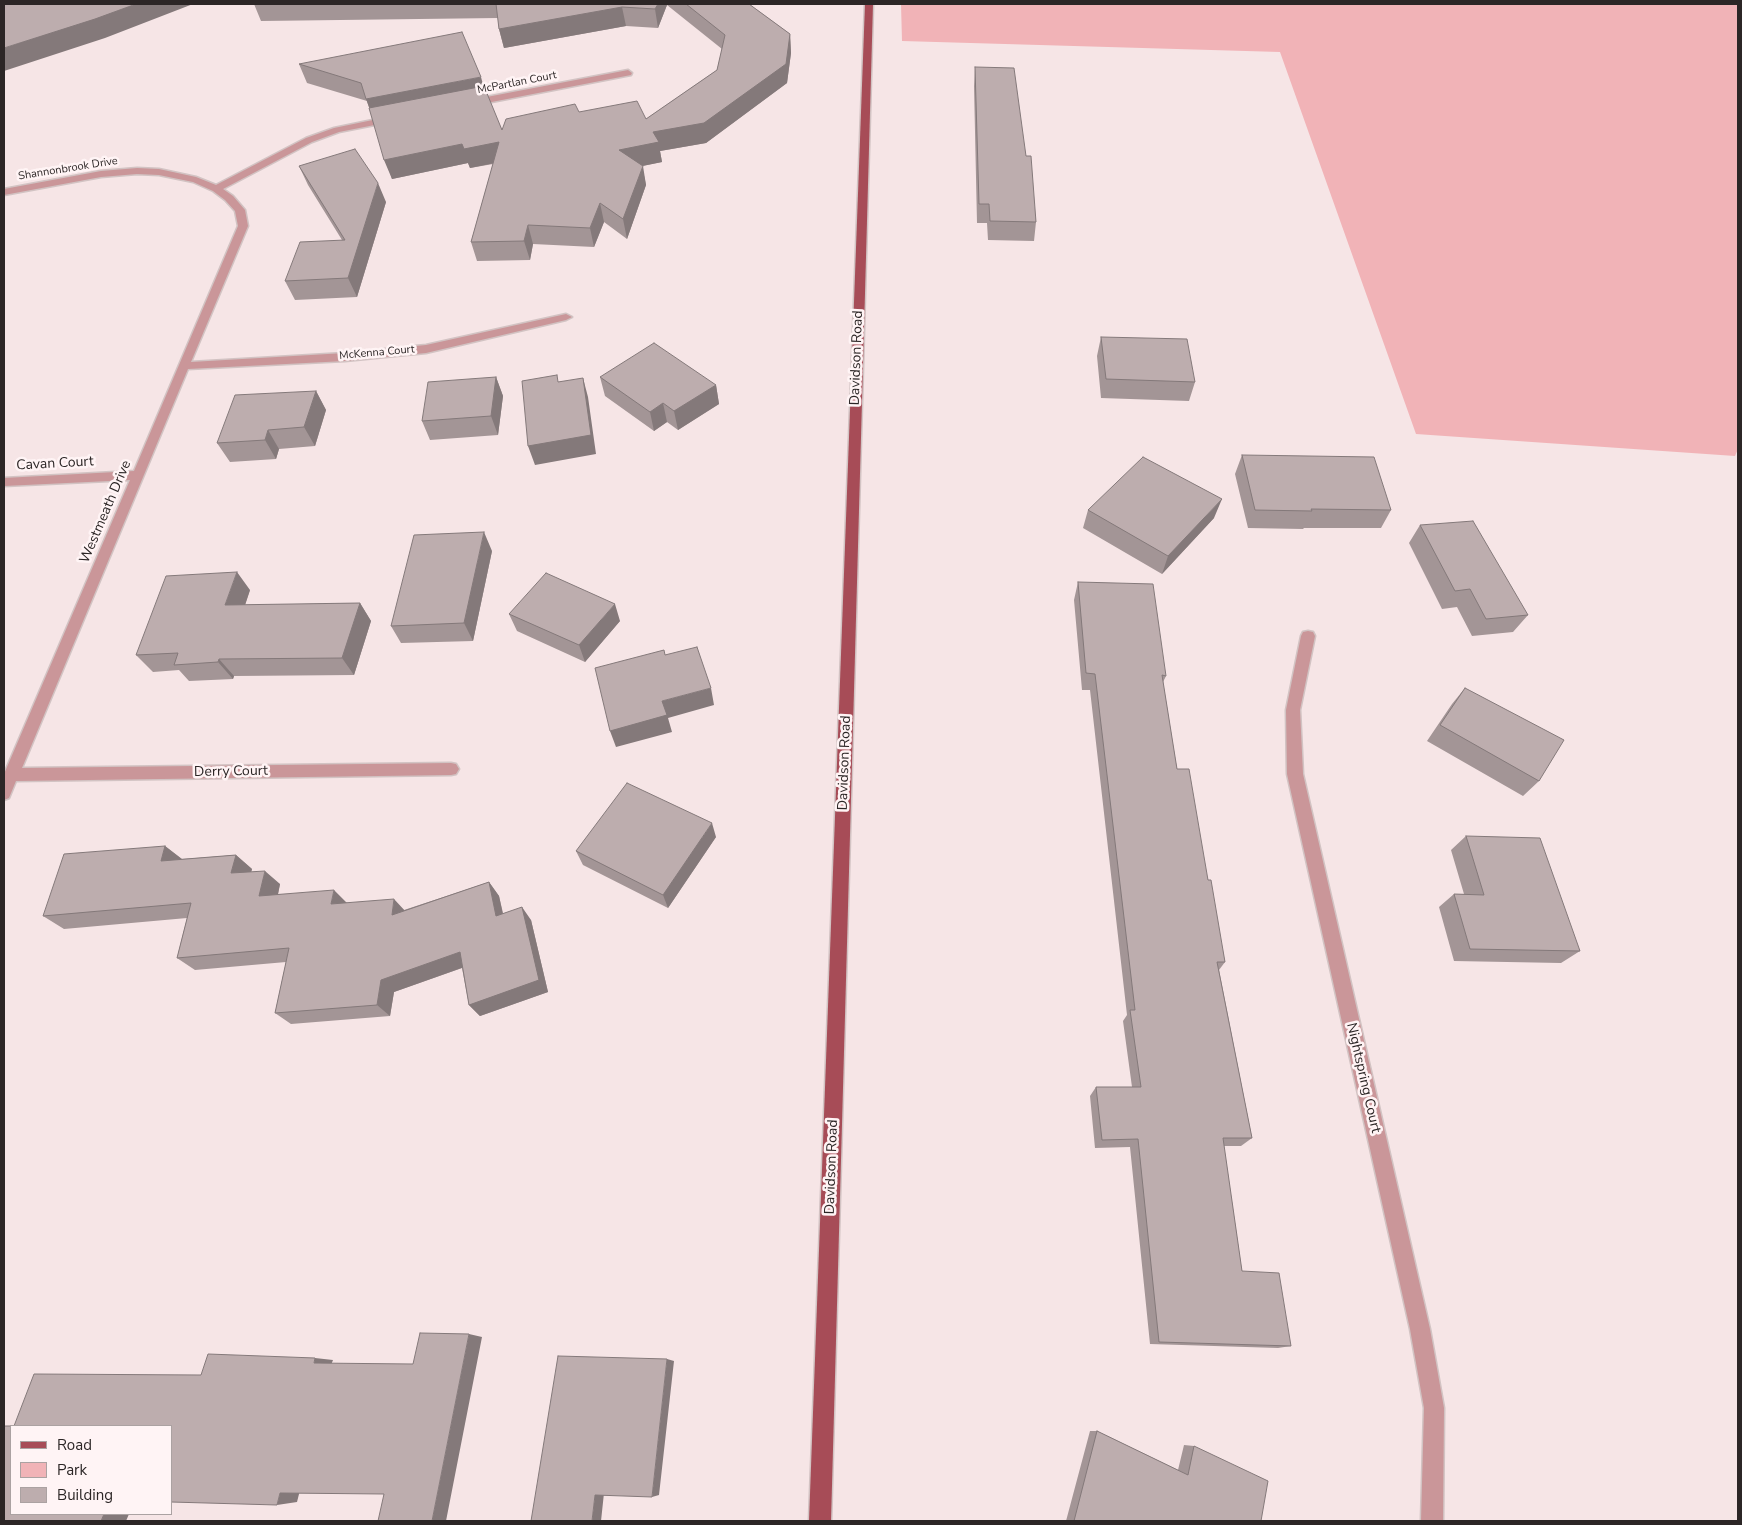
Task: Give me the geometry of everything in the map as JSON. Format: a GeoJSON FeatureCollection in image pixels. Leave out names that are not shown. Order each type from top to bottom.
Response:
{"type":"FeatureCollection","features":[{"type":"Feature","properties":{"kind":"main road","name":"Davidson Road"},"geometry":{"type":"LineString","coordinates":[[820,1521],[869,4]]}},
{"type":"Feature","properties":{"kind":"street","name":"McPartlan Court"},"geometry":{"type":"LineString","coordinates":[[459,105],[628,73]]}},
{"type":"Feature","properties":{"kind":"street"},"geometry":{"type":"LineString","coordinates":[[216,189],[309,140],[337,130],[403,116]]}},
{"type":"Feature","properties":{"kind":"street","name":"Shannonbrook Drive"},"geometry":{"type":"LineString","coordinates":[[4,192],[101,174],[137,171],[184,176],[216,189],[229,198],[240,210],[243,226],[236,243]]}},
{"type":"Feature","properties":{"kind":"street","name":"Westmeath Drive"},"geometry":{"type":"LineString","coordinates":[[4,793],[236,243]]}},
{"type":"Feature","properties":{"kind":"street","name":"McKenna Court"},"geometry":{"type":"LineString","coordinates":[[184,366],[345,357],[426,349],[566,317]]}},
{"type":"Feature","properties":{"kind":"street","name":"Cavan Court"},"geometry":{"type":"LineString","coordinates":[[4,482],[138,475]]}},
{"type":"Feature","properties":{"kind":"street","name":"Nightspring Court"},"geometry":{"type":"LineString","coordinates":[[1308,636],[1293,710],[1295,774],[1420,1329],[1434,1408],[1432,1521]]}},
{"type":"Feature","properties":{"kind":"street","name":"Derry Court"},"geometry":{"type":"LineString","coordinates":[[11,775],[452,769]]}},
{"type":"Feature","properties":{"kind":"green space"},"geometry":{"type":"Polygon","coordinates":[[[901,4],[1738,4],[1738,449],[1735,456],[1416,434],[1280,52],[902,41],[901,4]]]}},
{"type":"Feature","properties":{"kind":"building"},"geometry":{"type":"Polygon","coordinates":[[[4,4],[136,4],[4,48],[4,4]]]}},
{"type":"Feature","properties":{"kind":"building"},"geometry":{"type":"Polygon","coordinates":[[[496,4],[658,4],[655,9],[622,7],[499,29],[496,4]]]}},
{"type":"Feature","properties":{"kind":"building"},"geometry":{"type":"Polygon","coordinates":[[[686,4],[749,4],[790,34],[786,64],[704,123],[653,132],[659,142],[619,150],[643,166],[623,219],[600,203],[590,228],[528,225],[524,241],[471,242],[499,142],[464,149],[462,144],[384,160],[369,108],[484,86],[502,130],[506,119],[575,104],[579,112],[637,101],[646,119],[717,70],[725,35],[686,4]]]}},
{"type":"Feature","properties":{"kind":"building"},"geometry":{"type":"Polygon","coordinates":[[[462,32],[481,77],[366,99],[361,83],[299,64],[462,32]]]}},
{"type":"Feature","properties":{"kind":"building"},"geometry":{"type":"Polygon","coordinates":[[[975,67],[1014,68],[1026,156],[1031,156],[1036,222],[990,221],[989,204],[979,204],[975,67]]]}},
{"type":"Feature","properties":{"kind":"building"},"geometry":{"type":"Polygon","coordinates":[[[355,149],[378,183],[348,278],[285,281],[300,242],[345,240],[299,166],[355,149]]]}},
{"type":"Feature","properties":{"kind":"building"},"geometry":{"type":"Polygon","coordinates":[[[1101,337],[1187,339],[1195,382],[1106,379],[1101,337]]]}},
{"type":"Feature","properties":{"kind":"building"},"geometry":{"type":"Polygon","coordinates":[[[654,343],[716,385],[674,411],[663,403],[650,412],[600,377],[654,343]]]}},
{"type":"Feature","properties":{"kind":"building"},"geometry":{"type":"Polygon","coordinates":[[[557,375],[558,382],[583,378],[591,435],[528,446],[522,381],[557,375]]]}},
{"type":"Feature","properties":{"kind":"building"},"geometry":{"type":"Polygon","coordinates":[[[496,377],[491,416],[422,421],[428,382],[496,377]]]}},
{"type":"Feature","properties":{"kind":"building"},"geometry":{"type":"Polygon","coordinates":[[[316,391],[304,427],[268,430],[265,440],[217,443],[235,395],[316,391]]]}},
{"type":"Feature","properties":{"kind":"building"},"geometry":{"type":"Polygon","coordinates":[[[1242,455],[1374,457],[1391,510],[1255,510],[1242,455]]]}},
{"type":"Feature","properties":{"kind":"building"},"geometry":{"type":"Polygon","coordinates":[[[1143,457],[1222,499],[1168,556],[1088,510],[1143,457]]]}},
{"type":"Feature","properties":{"kind":"building"},"geometry":{"type":"Polygon","coordinates":[[[1473,521],[1528,615],[1486,619],[1470,589],[1455,591],[1420,525],[1473,521]]]}},
{"type":"Feature","properties":{"kind":"building"},"geometry":{"type":"Polygon","coordinates":[[[484,532],[464,623],[391,626],[414,535],[484,532]]]}},
{"type":"Feature","properties":{"kind":"building"},"geometry":{"type":"Polygon","coordinates":[[[237,572],[225,605],[360,603],[342,658],[219,659],[218,662],[174,665],[178,653],[136,655],[166,576],[237,572]]]}},
{"type":"Feature","properties":{"kind":"building"},"geometry":{"type":"Polygon","coordinates":[[[546,573],[615,604],[579,645],[509,614],[546,573]]]}},
{"type":"Feature","properties":{"kind":"building"},"geometry":{"type":"Polygon","coordinates":[[[1078,582],[1153,584],[1166,676],[1162,675],[1177,769],[1189,769],[1208,880],[1211,880],[1225,962],[1217,962],[1252,1138],[1223,1138],[1242,1271],[1279,1273],[1291,1346],[1159,1342],[1138,1139],[1102,1140],[1096,1087],[1141,1087],[1130,1010],[1135,1010],[1095,674],[1086,673],[1078,582]]]}},
{"type":"Feature","properties":{"kind":"building"},"geometry":{"type":"Polygon","coordinates":[[[697,647],[711,688],[662,701],[667,715],[610,731],[595,668],[664,650],[665,655],[697,647]]]}},
{"type":"Feature","properties":{"kind":"building"},"geometry":{"type":"Polygon","coordinates":[[[1465,688],[1564,740],[1539,781],[1440,725],[1465,688]]]}},
{"type":"Feature","properties":{"kind":"building"},"geometry":{"type":"Polygon","coordinates":[[[627,783],[712,823],[663,895],[576,851],[627,783]]]}},
{"type":"Feature","properties":{"kind":"building"},"geometry":{"type":"Polygon","coordinates":[[[1466,836],[1540,838],[1580,951],[1470,949],[1454,894],[1484,895],[1466,836]]]}},
{"type":"Feature","properties":{"kind":"building"},"geometry":{"type":"Polygon","coordinates":[[[165,846],[161,861],[236,855],[231,873],[265,871],[259,896],[334,890],[331,904],[394,899],[392,915],[489,882],[496,916],[522,907],[539,980],[469,1005],[460,952],[381,980],[377,1005],[275,1013],[289,948],[177,958],[191,903],[43,916],[64,854],[165,846]]]}},
{"type":"Feature","properties":{"kind":"building"},"geometry":{"type":"Polygon","coordinates":[[[420,1333],[469,1334],[432,1521],[378,1521],[384,1494],[280,1493],[277,1505],[172,1502],[172,1425],[14,1425],[34,1374],[201,1375],[208,1354],[315,1358],[314,1363],[413,1364],[420,1333]]]}},
{"type":"Feature","properties":{"kind":"building"},"geometry":{"type":"Polygon","coordinates":[[[558,1356],[667,1359],[652,1497],[595,1495],[592,1521],[531,1521],[558,1356]]]}},
{"type":"Feature","properties":{"kind":"building"},"geometry":{"type":"Polygon","coordinates":[[[4,1426],[10,1426],[10,1515],[104,1515],[101,1521],[4,1521],[4,1426]]]}},
{"type":"Feature","properties":{"kind":"building"},"geometry":{"type":"Polygon","coordinates":[[[1097,1431],[1188,1475],[1194,1446],[1268,1481],[1261,1521],[1074,1521],[1097,1431]]]}}]}
